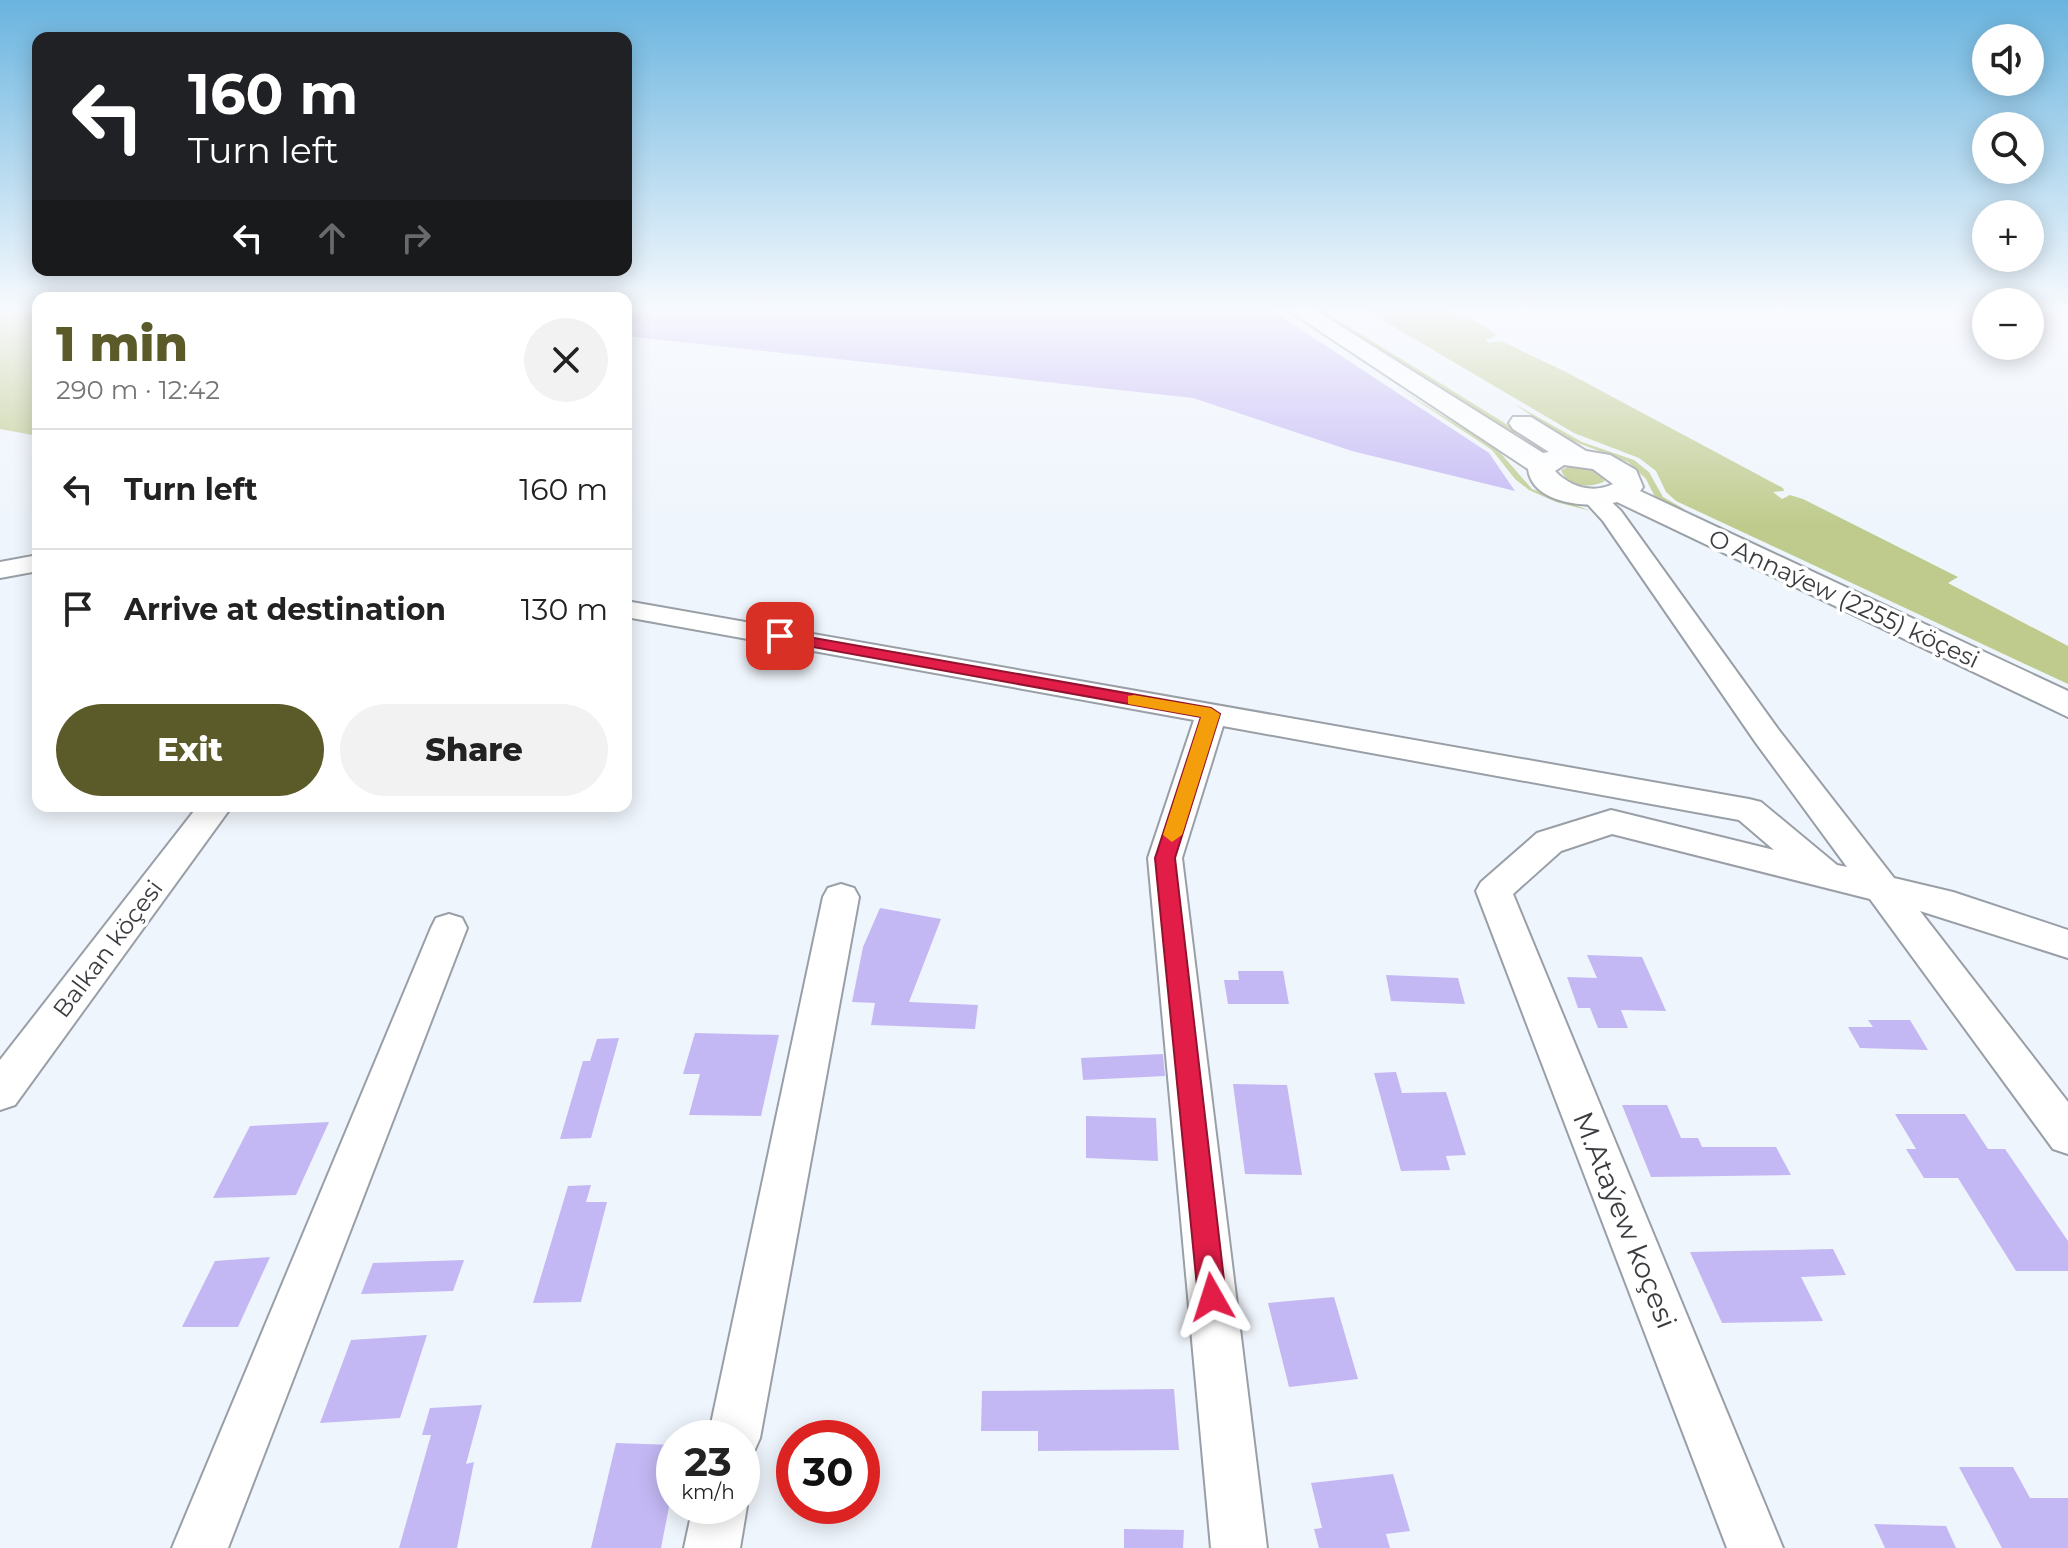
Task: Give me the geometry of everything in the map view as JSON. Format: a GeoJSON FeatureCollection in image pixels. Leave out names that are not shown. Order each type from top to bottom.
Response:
{"type":"FeatureCollection","features":[{"type":"Feature","properties":{"kind":"main road"},"geometry":{"type":"LineString","coordinates":[[1409,380],[1542,465],[1555,459],[1576,457],[1600,461],[1619,470],[1629,481],[1607,495]]}},
{"type":"Feature","properties":{"kind":"main road"},"geometry":{"type":"LineString","coordinates":[[1451,380],[1576,457]]}},
{"type":"Feature","properties":{"kind":"main road","name":"O Annaýew (2255) köçesi"},"geometry":{"type":"LineString","coordinates":[[1542,465],[1544,478],[1552,484],[1607,495],[2068,705]]}},
{"type":"Feature","properties":{"kind":"street"},"geometry":{"type":"LineString","coordinates":[[1607,495],[1612,516],[1767,736],[2068,1135]]}},
{"type":"Feature","properties":{"kind":"street"},"geometry":{"type":"LineString","coordinates":[[0,594],[19,566]]}},
{"type":"Feature","properties":{"kind":"street"},"geometry":{"type":"LineString","coordinates":[[632,610],[1749,810],[1829,877],[1953,906],[2068,944]]}},
{"type":"Feature","properties":{"kind":"street"},"geometry":{"type":"LineString","coordinates":[[1211,714],[1165,858],[1239,1548]]}},
{"type":"Feature","properties":{"kind":"street","name":"Balkan köçesi"},"geometry":{"type":"LineString","coordinates":[[0,1092],[211,812]]}},
{"type":"Feature","properties":{"kind":"street","name":"M.Ataýew koçesi"},"geometry":{"type":"LineString","coordinates":[[1755,1548],[1494,891],[1549,842],[1611,822],[1829,877]]}},
{"type":"Feature","properties":{"kind":"street"},"geometry":{"type":"LineString","coordinates":[[738,1420],[841,897]]}},
{"type":"Feature","properties":{"kind":"street"},"geometry":{"type":"LineString","coordinates":[[200,1548],[449,928]]}},
{"type":"Feature","properties":{"kind":"street"},"geometry":{"type":"LineString","coordinates":[[712,1548],[717,1524]]}},
{"type":"Feature","properties":{"kind":"green space"},"geometry":{"type":"Polygon","coordinates":[[[0,380],[32,380],[32,435],[0,429],[0,380]]]}},
{"type":"Feature","properties":{"kind":"green space"},"geometry":{"type":"Polygon","coordinates":[[[1424,380],[1436,380],[1519,432],[1510,434],[1424,380]]]}},
{"type":"Feature","properties":{"kind":"green space"},"geometry":{"type":"Polygon","coordinates":[[[1485,380],[1581,380],[1783,488],[1784,491],[1773,492],[1782,499],[1790,495],[1803,499],[1958,577],[1948,583],[2068,646],[2068,684],[1676,501],[1666,492],[1656,471],[1639,458],[1574,433],[1485,380]]]}},
{"type":"Feature","properties":{"kind":"green space"},"geometry":{"type":"Polygon","coordinates":[[[1398,388],[1497,449],[1532,489],[1591,511],[1556,502],[1529,490],[1515,479],[1492,450],[1398,388]]]}},
{"type":"Feature","properties":{"kind":"green space"},"geometry":{"type":"Polygon","coordinates":[[[1513,403],[1582,442],[1634,460],[1649,472],[1663,497],[1684,509],[1678,511],[1655,497],[1646,479],[1628,462],[1565,438],[1513,403]]]}},
{"type":"Feature","properties":{"kind":"green space"},"geometry":{"type":"Polygon","coordinates":[[[1572,465],[1592,467],[1605,481],[1587,486],[1574,483],[1561,470],[1572,465]]]}},
{"type":"Feature","properties":{"kind":"building"},"geometry":{"type":"Polygon","coordinates":[[[1031,380],[1378,380],[1489,453],[1515,491],[1352,451],[1193,398],[1031,380]]]}},
{"type":"Feature","properties":{"kind":"building"},"geometry":{"type":"Polygon","coordinates":[[[880,908],[941,919],[909,1002],[978,1005],[975,1029],[871,1025],[875,1003],[852,1002],[863,947],[880,908]]]}},
{"type":"Feature","properties":{"kind":"building"},"geometry":{"type":"Polygon","coordinates":[[[1587,955],[1642,957],[1666,1011],[1621,1010],[1628,1028],[1598,1028],[1590,1008],[1578,1008],[1567,977],[1597,978],[1587,955]]]}},
{"type":"Feature","properties":{"kind":"building"},"geometry":{"type":"Polygon","coordinates":[[[1238,971],[1283,971],[1289,1004],[1228,1004],[1224,980],[1239,980],[1238,971]]]}},
{"type":"Feature","properties":{"kind":"building"},"geometry":{"type":"Polygon","coordinates":[[[1386,975],[1458,978],[1465,1004],[1391,1001],[1386,975]]]}},
{"type":"Feature","properties":{"kind":"building"},"geometry":{"type":"Polygon","coordinates":[[[1868,1020],[1910,1020],[1928,1050],[1860,1048],[1848,1027],[1873,1027],[1868,1020]]]}},
{"type":"Feature","properties":{"kind":"building"},"geometry":{"type":"Polygon","coordinates":[[[695,1033],[779,1035],[761,1116],[689,1115],[700,1074],[683,1074],[695,1033]]]}},
{"type":"Feature","properties":{"kind":"building"},"geometry":{"type":"Polygon","coordinates":[[[619,1038],[591,1138],[560,1139],[583,1061],[590,1061],[597,1039],[619,1038]]]}},
{"type":"Feature","properties":{"kind":"building"},"geometry":{"type":"Polygon","coordinates":[[[1163,1054],[1165,1076],[1083,1080],[1081,1058],[1163,1054]]]}},
{"type":"Feature","properties":{"kind":"building"},"geometry":{"type":"Polygon","coordinates":[[[1396,1072],[1402,1093],[1446,1092],[1466,1155],[1446,1156],[1450,1170],[1401,1171],[1374,1073],[1396,1072]]]}},
{"type":"Feature","properties":{"kind":"building"},"geometry":{"type":"Polygon","coordinates":[[[1233,1084],[1287,1085],[1302,1175],[1245,1174],[1233,1084]]]}},
{"type":"Feature","properties":{"kind":"building"},"geometry":{"type":"Polygon","coordinates":[[[1622,1105],[1667,1105],[1681,1138],[1698,1138],[1702,1147],[1776,1147],[1791,1175],[1651,1177],[1622,1105]]]}},
{"type":"Feature","properties":{"kind":"building"},"geometry":{"type":"Polygon","coordinates":[[[1895,1114],[1965,1114],[1988,1149],[2005,1149],[2068,1241],[2068,1271],[2016,1271],[1958,1178],[1924,1178],[1906,1149],[1916,1149],[1895,1114]]]}},
{"type":"Feature","properties":{"kind":"building"},"geometry":{"type":"Polygon","coordinates":[[[1086,1116],[1156,1118],[1158,1161],[1086,1158],[1086,1116]]]}},
{"type":"Feature","properties":{"kind":"building"},"geometry":{"type":"Polygon","coordinates":[[[329,1122],[296,1195],[213,1198],[250,1126],[329,1122]]]}},
{"type":"Feature","properties":{"kind":"building"},"geometry":{"type":"Polygon","coordinates":[[[591,1185],[586,1202],[607,1202],[581,1302],[533,1303],[568,1186],[591,1185]]]}},
{"type":"Feature","properties":{"kind":"building"},"geometry":{"type":"Polygon","coordinates":[[[1833,1249],[1846,1275],[1801,1277],[1823,1321],[1722,1323],[1690,1252],[1833,1249]]]}},
{"type":"Feature","properties":{"kind":"building"},"geometry":{"type":"Polygon","coordinates":[[[270,1257],[238,1327],[182,1327],[215,1261],[270,1257]]]}},
{"type":"Feature","properties":{"kind":"building"},"geometry":{"type":"Polygon","coordinates":[[[464,1260],[453,1291],[361,1294],[373,1263],[464,1260]]]}},
{"type":"Feature","properties":{"kind":"building"},"geometry":{"type":"Polygon","coordinates":[[[1334,1297],[1358,1379],[1289,1387],[1268,1303],[1334,1297]]]}},
{"type":"Feature","properties":{"kind":"building"},"geometry":{"type":"Polygon","coordinates":[[[427,1335],[400,1418],[320,1423],[351,1340],[427,1335]]]}},
{"type":"Feature","properties":{"kind":"building"},"geometry":{"type":"Polygon","coordinates":[[[1174,1389],[1179,1450],[1038,1451],[1038,1431],[981,1431],[982,1391],[1174,1389]]]}},
{"type":"Feature","properties":{"kind":"building"},"geometry":{"type":"Polygon","coordinates":[[[482,1405],[466,1464],[474,1462],[457,1548],[399,1548],[431,1435],[422,1435],[430,1408],[482,1405]]]}},
{"type":"Feature","properties":{"kind":"building"},"geometry":{"type":"Polygon","coordinates":[[[616,1443],[656,1444],[656,1524],[666,1524],[661,1548],[591,1548],[616,1443]]]}},
{"type":"Feature","properties":{"kind":"building"},"geometry":{"type":"Polygon","coordinates":[[[1959,1467],[2013,1467],[2030,1498],[2068,1498],[2068,1548],[2002,1548],[1959,1467]]]}},
{"type":"Feature","properties":{"kind":"building"},"geometry":{"type":"Polygon","coordinates":[[[1393,1474],[1410,1531],[1386,1534],[1390,1548],[1319,1548],[1314,1529],[1322,1528],[1311,1483],[1393,1474]]]}},
{"type":"Feature","properties":{"kind":"building"},"geometry":{"type":"Polygon","coordinates":[[[1874,1524],[1946,1526],[1956,1548],[1885,1548],[1874,1524]]]}},
{"type":"Feature","properties":{"kind":"building"},"geometry":{"type":"Polygon","coordinates":[[[1124,1529],[1184,1530],[1183,1548],[1124,1548],[1124,1529]]]}},
{"type":"Feature","properties":{"kind":"slow traffic"},"geometry":{"type":"LineString","coordinates":[[1134,700],[1211,714],[1172,835]]}},
{"type":"Feature","properties":{"kind":"route"},"geometry":{"type":"LineString","coordinates":[[780,636],[1211,714],[1165,858],[1212,1297]]}}]}
